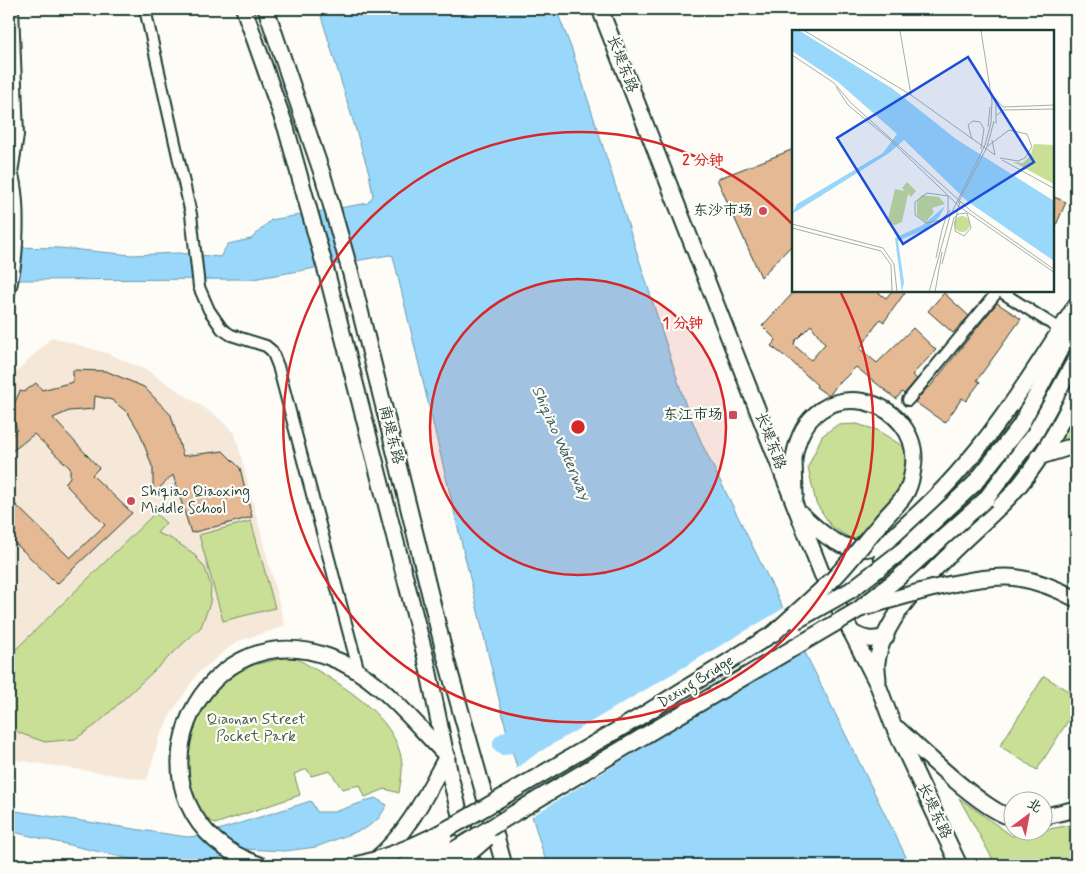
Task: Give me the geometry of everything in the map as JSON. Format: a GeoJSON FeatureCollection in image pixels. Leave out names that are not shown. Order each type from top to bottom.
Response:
{"type":"FeatureCollection","features":[{"type":"Feature","properties":{"kind":"main road","name":"南堤东路"},"geometry":{"type":"LineString","coordinates":[[244,9],[286,128],[327,274],[426,659],[473,865]]}},
{"type":"Feature","properties":{"kind":"main road","name":"南堤东路"},"geometry":{"type":"LineString","coordinates":[[266,9],[323,176],[350,274],[445,655],[504,865]]}},
{"type":"Feature","properties":{"kind":"main road","name":"长堤东路"},"geometry":{"type":"LineString","coordinates":[[603,11],[822,574],[878,685],[894,725],[959,865]]}},
{"type":"Feature","properties":{"kind":"main road"},"geometry":{"type":"LineString","coordinates":[[925,577],[903,580],[884,568],[882,553],[889,540],[924,508],[982,447],[1027,382],[1076,305]]}},
{"type":"Feature","properties":{"kind":"main road","name":"Dexing Bridge"},"geometry":{"type":"LineString","coordinates":[[406,865],[506,794],[674,696],[774,633],[851,590],[903,550],[974,484],[1020,426],[1059,356],[1076,317]]}},
{"type":"Feature","properties":{"kind":"main road","name":"Dexing Bridge"},"geometry":{"type":"LineString","coordinates":[[430,865],[858,610],[898,578],[986,499],[1032,438],[1076,359]]}},
{"type":"Feature","properties":{"kind":"main road"},"geometry":{"type":"LineString","coordinates":[[878,685],[877,661],[892,623],[925,577],[1012,494],[1038,457],[1076,393]]}},
{"type":"Feature","properties":{"kind":"main road"},"geometry":{"type":"LineString","coordinates":[[774,633],[834,578],[907,491],[915,458],[909,435],[898,422],[870,402],[855,400],[836,401],[814,416],[805,426],[794,458],[796,508],[833,541],[848,548],[870,548],[889,540]]}},
{"type":"Feature","properties":{"kind":"main road"},"geometry":{"type":"LineString","coordinates":[[1038,457],[1067,448],[1076,448]]}},
{"type":"Feature","properties":{"kind":"main road"},"geometry":{"type":"LineString","coordinates":[[858,610],[918,592],[992,578],[1017,578],[1056,588],[1076,598]]}},
{"type":"Feature","properties":{"kind":"main road"},"geometry":{"type":"LineString","coordinates":[[851,632],[864,639],[876,640],[886,637]]}},
{"type":"Feature","properties":{"kind":"main road"},"geometry":{"type":"LineString","coordinates":[[260,865],[230,852],[212,837],[196,819],[182,789],[179,768],[180,746],[185,727],[197,702],[206,689],[226,669],[258,654],[276,650],[299,650],[330,657],[359,672],[389,697],[447,756],[403,831],[390,848],[368,865]]}},
{"type":"Feature","properties":{"kind":"main road"},"geometry":{"type":"LineString","coordinates":[[894,725],[950,775],[994,810],[1002,814]]}},
{"type":"Feature","properties":{"kind":"main road"},"geometry":{"type":"LineString","coordinates":[[356,865],[397,853],[447,830],[506,794]]}},
{"type":"Feature","properties":{"kind":"main road"},"geometry":{"type":"LineString","coordinates":[[1052,815],[1076,809]]}},
{"type":"Feature","properties":{"kind":"main road"},"geometry":{"type":"LineString","coordinates":[[456,865],[518,811]]}},
{"type":"Feature","properties":{"kind":"street"},"geometry":{"type":"LineString","coordinates":[[12,173],[18,135],[13,9]]}},
{"type":"Feature","properties":{"kind":"street"},"geometry":{"type":"LineString","coordinates":[[145,9],[191,214],[199,287],[209,310],[222,329],[231,335],[266,346],[272,351],[278,366],[359,672]]}},
{"type":"Feature","properties":{"kind":"street"},"geometry":{"type":"LineString","coordinates":[[9,162],[12,173],[16,238],[15,266],[10,290]]}},
{"type":"Feature","properties":{"kind":"street"},"geometry":{"type":"LineString","coordinates":[[908,400],[998,292]]}},
{"type":"Feature","properties":{"kind":"street"},"geometry":{"type":"LineString","coordinates":[[1001,292],[1061,330]]}},
{"type":"Feature","properties":{"kind":"shaded area","name":"Shiqiao Qiaoxing Middle School"},"geometry":{"type":"Polygon","coordinates":[[[52,337],[109,354],[150,372],[215,415],[235,433],[285,626],[236,642],[198,673],[172,712],[159,738],[147,780],[9,759],[9,379],[52,337]]]}},
{"type":"Feature","properties":{"kind":"green space"},"geometry":{"type":"Polygon","coordinates":[[[1076,399],[1076,441],[1053,442],[1076,399]]]}},
{"type":"Feature","properties":{"kind":"green space"},"geometry":{"type":"Polygon","coordinates":[[[857,424],[877,430],[904,447],[907,471],[902,487],[891,504],[853,540],[831,526],[816,503],[808,467],[822,436],[837,425],[857,424]]]}},
{"type":"Feature","properties":{"kind":"green space"},"geometry":{"type":"Polygon","coordinates":[[[155,513],[166,523],[157,533],[170,538],[193,553],[205,568],[211,586],[210,603],[201,627],[96,725],[75,739],[45,742],[19,733],[9,722],[9,656],[155,513]]]}},
{"type":"Feature","properties":{"kind":"green space"},"geometry":{"type":"Polygon","coordinates":[[[251,521],[275,608],[223,621],[199,535],[251,521]]]}},
{"type":"Feature","properties":{"kind":"green space","name":"Qiaonan Street Pocket Park"},"geometry":{"type":"Polygon","coordinates":[[[292,656],[343,686],[375,713],[388,728],[397,745],[402,763],[399,793],[385,789],[365,797],[360,785],[342,789],[330,771],[311,776],[307,769],[294,774],[300,795],[215,824],[207,819],[189,797],[184,758],[188,733],[213,686],[240,668],[292,656]]]}},
{"type":"Feature","properties":{"kind":"green space"},"geometry":{"type":"Polygon","coordinates":[[[1044,676],[1076,696],[1076,708],[1037,770],[1000,746],[1044,676]]]}},
{"type":"Feature","properties":{"kind":"green space"},"geometry":{"type":"Polygon","coordinates":[[[959,798],[1002,829],[1002,842],[1052,842],[1052,828],[1076,824],[1076,865],[996,865],[959,798]]]}},
{"type":"Feature","properties":{"kind":"water","name":"Shiqiao Waterway"},"geometry":{"type":"Polygon","coordinates":[[[319,9],[556,9],[572,50],[686,406],[703,446],[910,865],[547,865],[509,741],[393,256],[389,255],[253,279],[9,280],[9,247],[60,248],[132,255],[178,253],[220,257],[228,244],[251,239],[271,220],[368,203],[373,196],[369,173],[319,9]]]}},
{"type":"Feature","properties":{"kind":"water"},"geometry":{"type":"Polygon","coordinates":[[[375,798],[387,805],[379,818],[366,828],[316,847],[285,851],[245,849],[198,865],[156,865],[9,831],[9,810],[187,837],[199,836],[311,801],[317,812],[334,812],[375,798]]]}},
{"type":"Feature","properties":{"kind":"pier"},"geometry":{"type":"Polygon","coordinates":[[[786,607],[806,647],[529,818],[515,770],[536,754],[786,607]]]}},
{"type":"Feature","properties":{"kind":"building","name":"东沙市场"},"geometry":{"type":"Polygon","coordinates":[[[792,150],[792,245],[761,277],[717,179],[792,150]]]}},
{"type":"Feature","properties":{"kind":"building"},"geometry":{"type":"Polygon","coordinates":[[[1055,197],[1066,202],[1055,228],[1055,197]]]}},
{"type":"Feature","properties":{"kind":"building"},"geometry":{"type":"Polygon","coordinates":[[[794,292],[877,292],[886,298],[891,292],[905,292],[884,322],[880,319],[860,349],[877,363],[913,328],[936,350],[912,375],[917,379],[904,394],[902,392],[896,399],[856,367],[839,382],[829,396],[816,387],[817,385],[791,361],[771,346],[776,340],[762,326],[794,292]],[[811,325],[795,341],[794,345],[811,360],[825,344],[811,325]]]}},
{"type":"Feature","properties":{"kind":"building"},"geometry":{"type":"Polygon","coordinates":[[[944,293],[969,316],[953,333],[928,311],[944,293]]]}},
{"type":"Feature","properties":{"kind":"building"},"geometry":{"type":"Polygon","coordinates":[[[997,303],[1021,319],[977,380],[980,382],[966,401],[962,398],[945,423],[915,402],[929,388],[997,303]]]}},
{"type":"Feature","properties":{"kind":"building"},"geometry":{"type":"Polygon","coordinates":[[[73,370],[106,371],[144,387],[171,415],[183,456],[223,451],[240,468],[252,517],[191,533],[173,475],[153,494],[153,469],[140,433],[128,413],[112,400],[95,396],[94,409],[69,411],[53,418],[99,468],[92,475],[132,513],[57,584],[9,537],[9,498],[70,558],[105,525],[65,484],[70,477],[70,468],[34,434],[9,454],[9,438],[17,430],[11,411],[20,391],[24,392],[36,383],[42,390],[73,382],[73,370]]]}},
{"type":"Feature","properties":{"kind":"waterway"},"geometry":{"type":"LineString","coordinates":[[504,744],[535,728]]}},
{"type":"Feature","properties":{"kind":"place","name":"东沙市场"},"geometry":{"type":"Point","coordinates":[763,211]}},
{"type":"Feature","properties":{"kind":"place","name":"东江市场"},"geometry":{"type":"Point","coordinates":[733,415]}},
{"type":"Feature","properties":{"kind":"place","name":"Shiqiao Qiaoxing Middle School"},"geometry":{"type":"Point","coordinates":[131,501]}}]}
